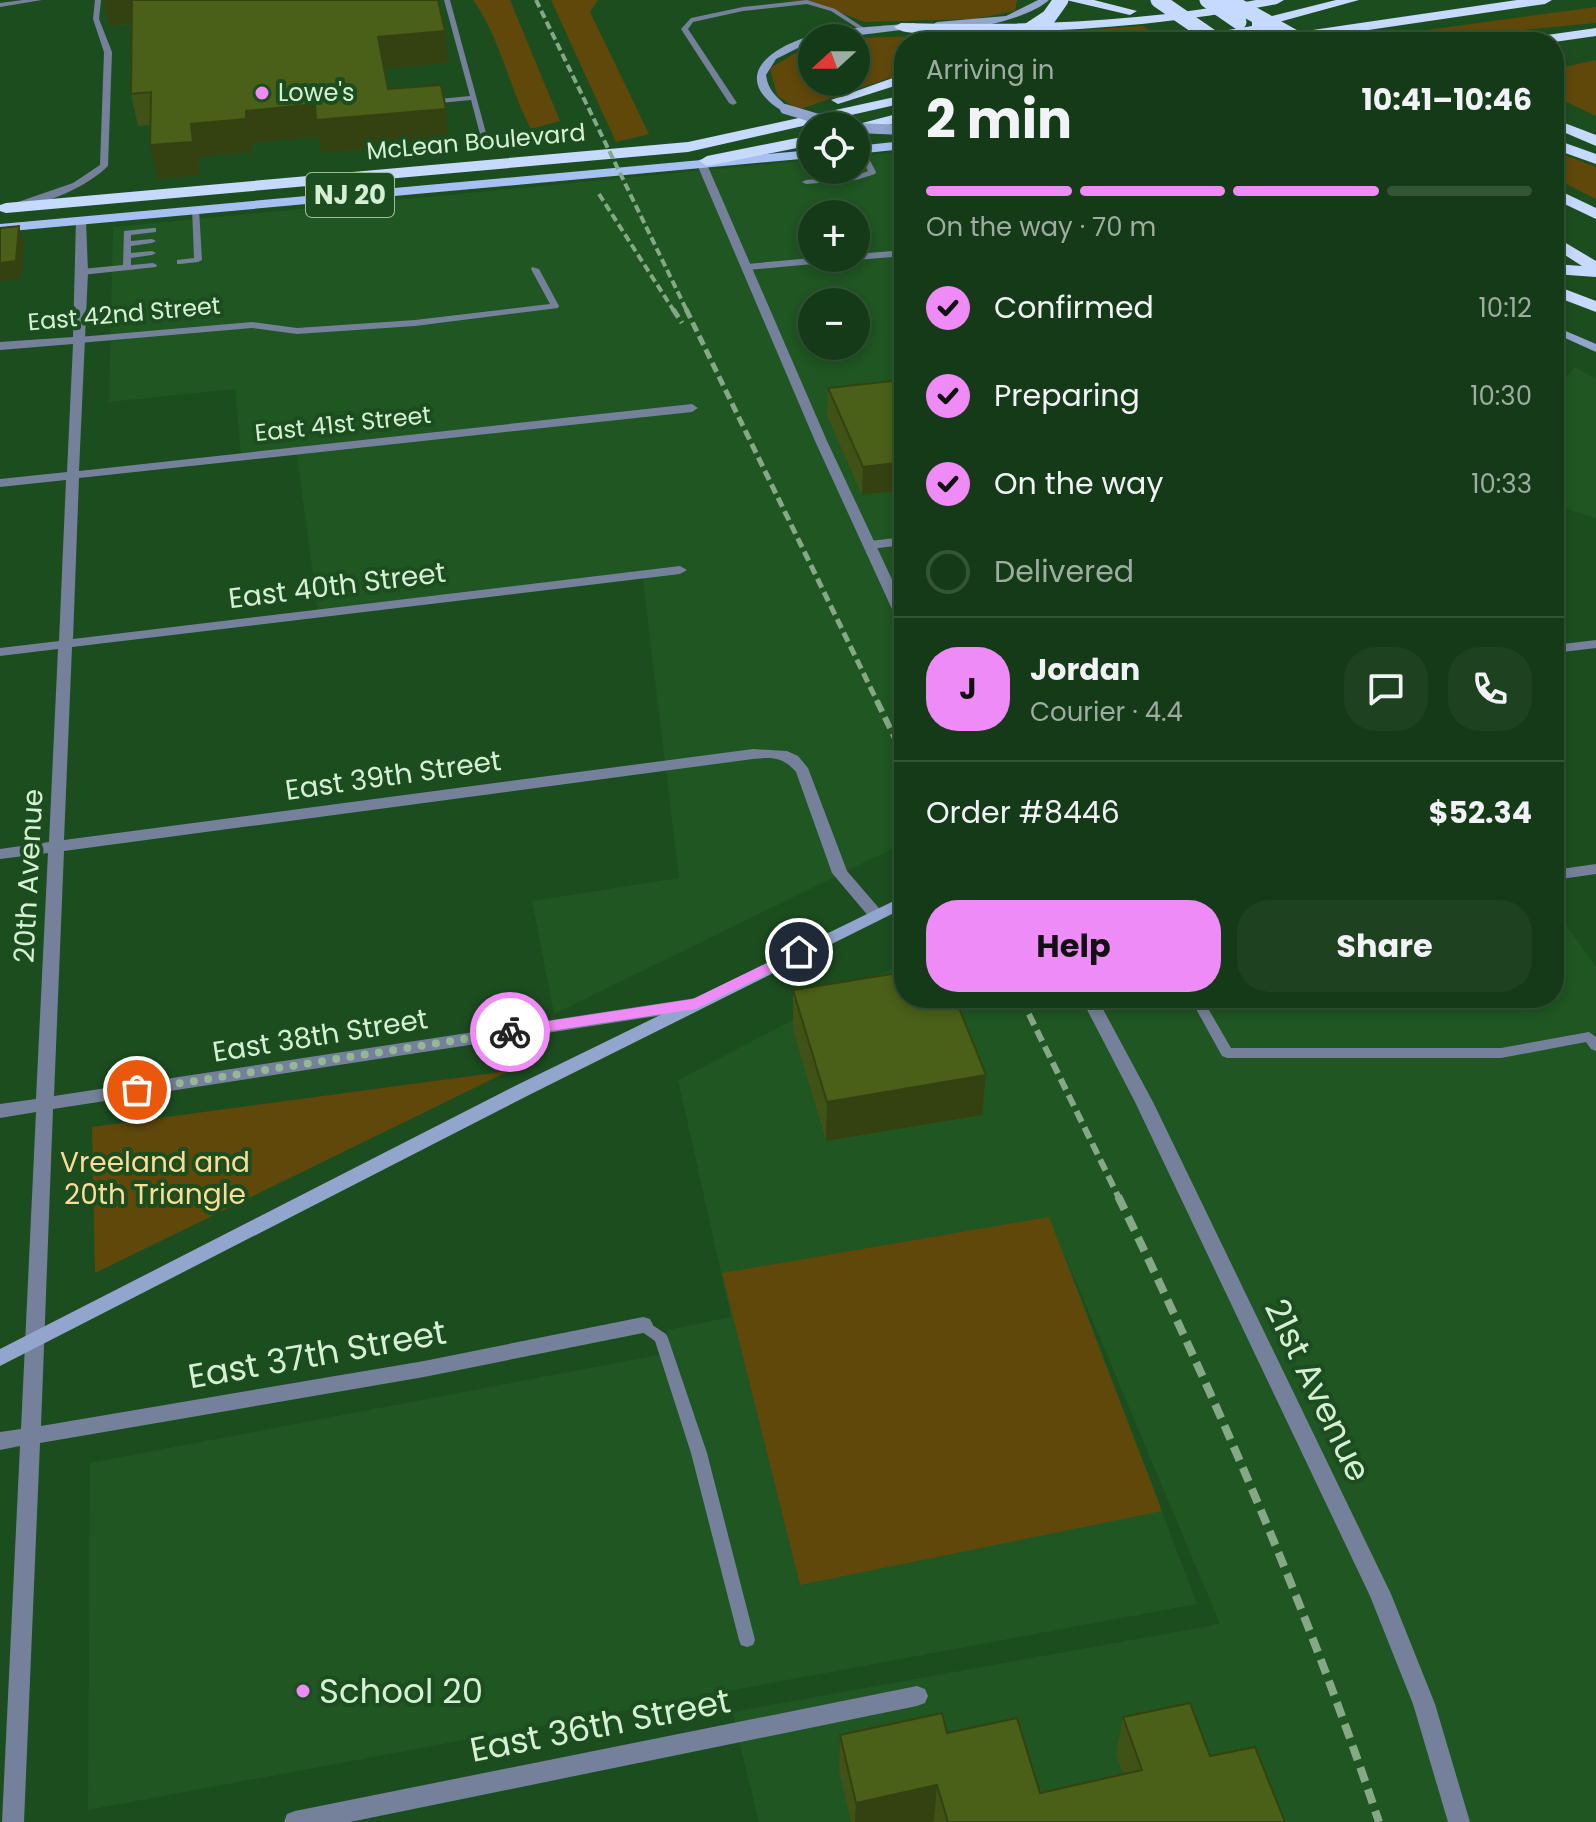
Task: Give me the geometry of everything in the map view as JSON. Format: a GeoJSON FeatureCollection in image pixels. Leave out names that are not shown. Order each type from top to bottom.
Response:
{"type":"FeatureCollection","features":[{"type":"Feature","properties":{"kind":"highway"},"geometry":{"type":"LineString","coordinates":[[1026,32],[1057,9],[1061,0]]}},
{"type":"Feature","properties":{"kind":"highway"},"geometry":{"type":"LineString","coordinates":[[1073,0],[1139,12],[1277,0]]}},
{"type":"Feature","properties":{"kind":"highway"},"geometry":{"type":"LineString","coordinates":[[1158,0],[1204,32]]}},
{"type":"Feature","properties":{"kind":"highway"},"geometry":{"type":"LineString","coordinates":[[1228,0],[1285,32]]}},
{"type":"Feature","properties":{"kind":"highway"},"geometry":{"type":"LineString","coordinates":[[1224,32],[1352,0]]}},
{"type":"Feature","properties":{"kind":"highway"},"geometry":{"type":"LineString","coordinates":[[1250,32],[1461,0]]}},
{"type":"Feature","properties":{"kind":"highway"},"geometry":{"type":"LineString","coordinates":[[1326,32],[1545,0]]}},
{"type":"Feature","properties":{"kind":"highway"},"geometry":{"type":"LineString","coordinates":[[901,27],[1055,27],[1206,7],[1253,32]]}},
{"type":"Feature","properties":{"kind":"highway"},"geometry":{"type":"LineString","coordinates":[[1564,38],[1592,35]]}},
{"type":"Feature","properties":{"kind":"highway"},"geometry":{"type":"LineString","coordinates":[[639,151],[754,126],[894,81]]}},
{"type":"Feature","properties":{"kind":"highway","name":"McLean Boulevard"},"geometry":{"type":"LineString","coordinates":[[3,209],[717,142],[894,101]]}},
{"type":"Feature","properties":{"kind":"highway"},"geometry":{"type":"LineString","coordinates":[[870,125],[894,119]]}},
{"type":"Feature","properties":{"kind":"highway"},"geometry":{"type":"LineString","coordinates":[[1564,119],[1596,132]]}},
{"type":"Feature","properties":{"kind":"highway"},"geometry":{"type":"LineString","coordinates":[[870,127],[894,124]]}},
{"type":"Feature","properties":{"kind":"highway"},"geometry":{"type":"LineString","coordinates":[[1564,127],[1596,141]]}},
{"type":"Feature","properties":{"kind":"highway","name":"McLean Boulevard"},"geometry":{"type":"LineString","coordinates":[[701,162],[798,143]]}},
{"type":"Feature","properties":{"kind":"highway"},"geometry":{"type":"LineString","coordinates":[[1564,148],[1596,159]]}},
{"type":"Feature","properties":{"kind":"highway"},"geometry":{"type":"LineString","coordinates":[[1564,198],[1596,214]]}},
{"type":"Feature","properties":{"kind":"highway"},"geometry":{"type":"LineString","coordinates":[[1564,235],[1593,262]]}},
{"type":"Feature","properties":{"kind":"highway"},"geometry":{"type":"LineString","coordinates":[[1564,246],[1593,262]]}},
{"type":"Feature","properties":{"kind":"highway"},"geometry":{"type":"LineString","coordinates":[[1564,267],[1593,262]]}},
{"type":"Feature","properties":{"kind":"highway"},"geometry":{"type":"LineString","coordinates":[[1564,294],[1596,307]]}},
{"type":"Feature","properties":{"kind":"highway"},"geometry":{"type":"LineString","coordinates":[[1564,309],[1596,321]]}},
{"type":"Feature","properties":{"kind":"main road"},"geometry":{"type":"LineString","coordinates":[[870,30],[1000,20],[1036,8],[1044,0]]}},
{"type":"Feature","properties":{"kind":"main road"},"geometry":{"type":"LineString","coordinates":[[798,42],[771,57],[762,69],[760,82],[768,98],[798,113]]}},
{"type":"Feature","properties":{"kind":"main road"},"geometry":{"type":"LineString","coordinates":[[870,129],[894,130]]}},
{"type":"Feature","properties":{"kind":"main road"},"geometry":{"type":"LineString","coordinates":[[870,148],[894,146]]}},
{"type":"Feature","properties":{"kind":"main road"},"geometry":{"type":"LineString","coordinates":[[701,162],[798,155]]}},
{"type":"Feature","properties":{"kind":"main road","name":"McLean Boulevard"},"geometry":{"type":"LineString","coordinates":[[0,228],[701,162]]}},
{"type":"Feature","properties":{"kind":"main road"},"geometry":{"type":"LineString","coordinates":[[1564,334],[1596,348]]}},
{"type":"Feature","properties":{"kind":"main road"},"geometry":{"type":"LineString","coordinates":[[0,1358],[894,906]]}},
{"type":"Feature","properties":{"kind":"street"},"geometry":{"type":"LineString","coordinates":[[701,162],[894,598]]}},
{"type":"Feature","properties":{"kind":"street","name":"20th Avenue"},"geometry":{"type":"LineString","coordinates":[[13,1822],[82,272],[81,220]]}},
{"type":"Feature","properties":{"kind":"street"},"geometry":{"type":"LineString","coordinates":[[870,256],[894,254]]}},
{"type":"Feature","properties":{"kind":"street"},"geometry":{"type":"LineString","coordinates":[[747,267],[798,262]]}},
{"type":"Feature","properties":{"kind":"street","name":"East 42nd Street"},"geometry":{"type":"LineString","coordinates":[[0,346],[79,340]]}},
{"type":"Feature","properties":{"kind":"street","name":"East 41st Street"},"geometry":{"type":"LineString","coordinates":[[0,483],[692,408]]}},
{"type":"Feature","properties":{"kind":"street"},"geometry":{"type":"LineString","coordinates":[[870,545],[894,542]]}},
{"type":"Feature","properties":{"kind":"street","name":"East 40th Street"},"geometry":{"type":"LineString","coordinates":[[0,652],[680,570]]}},
{"type":"Feature","properties":{"kind":"street"},"geometry":{"type":"LineString","coordinates":[[1564,648],[1596,644]]}},
{"type":"Feature","properties":{"kind":"street","name":"East 39th Street"},"geometry":{"type":"LineString","coordinates":[[0,854],[783,752],[793,756],[803,771],[840,873],[876,914]]}},
{"type":"Feature","properties":{"kind":"street"},"geometry":{"type":"LineString","coordinates":[[1564,874],[1596,869]]}},
{"type":"Feature","properties":{"kind":"street","name":"East 38th Street"},"geometry":{"type":"LineString","coordinates":[[0,1111],[696,1004]]}},
{"type":"Feature","properties":{"kind":"street","name":"21st Avenue"},"geometry":{"type":"LineString","coordinates":[[1094,1008],[1144,1102],[1380,1594],[1424,1704],[1459,1822]]}},
{"type":"Feature","properties":{"kind":"street","name":"East 37th Street"},"geometry":{"type":"LineString","coordinates":[[0,1441],[424,1369],[643,1325]]}},
{"type":"Feature","properties":{"kind":"street","name":"East 36th Street"},"geometry":{"type":"LineString","coordinates":[[295,1822],[917,1696]]}},
{"type":"Feature","properties":{"kind":"lane"},"geometry":{"type":"LineString","coordinates":[[0,5],[39,0]]}},
{"type":"Feature","properties":{"kind":"lane"},"geometry":{"type":"LineString","coordinates":[[3,209],[46,197],[93,176],[104,166],[108,52],[96,19],[98,0]]}},
{"type":"Feature","properties":{"kind":"lane"},"geometry":{"type":"LineString","coordinates":[[447,0],[486,142]]}},
{"type":"Feature","properties":{"kind":"lane"},"geometry":{"type":"LineString","coordinates":[[733,103],[684,29],[691,20],[743,9],[807,2],[833,10],[855,24]]}},
{"type":"Feature","properties":{"kind":"lane"},"geometry":{"type":"LineString","coordinates":[[414,104],[474,98]]}},
{"type":"Feature","properties":{"kind":"lane"},"geometry":{"type":"LineString","coordinates":[[180,262],[198,260],[195,209]]}},
{"type":"Feature","properties":{"kind":"lane"},"geometry":{"type":"LineString","coordinates":[[181,227],[196,226]]}},
{"type":"Feature","properties":{"kind":"lane"},"geometry":{"type":"LineString","coordinates":[[127,267],[127,233],[153,230]]}},
{"type":"Feature","properties":{"kind":"lane"},"geometry":{"type":"LineString","coordinates":[[182,238],[197,236]]}},
{"type":"Feature","properties":{"kind":"lane"},"geometry":{"type":"LineString","coordinates":[[127,244],[152,241]]}},
{"type":"Feature","properties":{"kind":"lane"},"geometry":{"type":"LineString","coordinates":[[182,250],[198,248]]}},
{"type":"Feature","properties":{"kind":"lane"},"geometry":{"type":"LineString","coordinates":[[127,256],[152,253]]}},
{"type":"Feature","properties":{"kind":"lane"},"geometry":{"type":"LineString","coordinates":[[82,272],[153,265]]}},
{"type":"Feature","properties":{"kind":"lane","name":"East 42nd Street"},"geometry":{"type":"LineString","coordinates":[[79,340],[252,325],[297,331],[415,323],[555,306],[535,269]]}},
{"type":"Feature","properties":{"kind":"lane"},"geometry":{"type":"LineString","coordinates":[[1202,1008],[1227,1053],[1501,1053],[1589,1037],[1596,1046]]}},
{"type":"Feature","properties":{"kind":"lane"},"geometry":{"type":"LineString","coordinates":[[643,1325],[661,1338],[690,1424],[747,1640]]}},
{"type":"Feature","properties":{"kind":"shaded area"},"geometry":{"type":"Polygon","coordinates":[[[894,153],[894,848],[554,1014],[532,901],[679,878],[642,573],[318,612],[296,448],[241,454],[235,389],[109,402],[113,227],[798,161],[798,184],[870,184],[870,155],[894,153]]]}},
{"type":"Feature","properties":{"kind":"shaded area"},"geometry":{"type":"Polygon","coordinates":[[[1575,367],[1596,379],[1596,518],[1564,508],[1564,380],[1575,367]]]}},
{"type":"Feature","properties":{"kind":"shaded area"},"geometry":{"type":"Polygon","coordinates":[[[1564,922],[1596,967],[1596,1822],[759,1822],[732,1712],[1220,1624],[1063,1250],[1197,1604],[88,1810],[90,1463],[669,1353],[667,1330],[731,1317],[678,1080],[894,967],[894,1008],[1564,1008],[1564,922]]]}},
{"type":"Feature","properties":{"kind":"green space"},"geometry":{"type":"Polygon","coordinates":[[[473,0],[510,0],[560,121],[531,129],[491,31],[473,0]]]}},
{"type":"Feature","properties":{"kind":"green space"},"geometry":{"type":"Polygon","coordinates":[[[551,0],[598,0],[590,12],[649,134],[616,142],[551,0]]]}},
{"type":"Feature","properties":{"kind":"green space"},"geometry":{"type":"Polygon","coordinates":[[[778,0],[1017,0],[1015,11],[974,19],[864,22],[811,1],[778,0]]]}},
{"type":"Feature","properties":{"kind":"green space"},"geometry":{"type":"Polygon","coordinates":[[[1596,7],[1596,23],[1510,32],[1412,32],[1596,7]]]}},
{"type":"Feature","properties":{"kind":"green space"},"geometry":{"type":"Polygon","coordinates":[[[1143,26],[1152,32],[1047,32],[1143,26]]]}},
{"type":"Feature","properties":{"kind":"green space"},"geometry":{"type":"Polygon","coordinates":[[[894,37],[894,76],[870,85],[870,38],[894,37]]]}},
{"type":"Feature","properties":{"kind":"green space"},"geometry":{"type":"Polygon","coordinates":[[[798,52],[798,96],[838,96],[798,110],[777,95],[770,68],[798,52]]]}},
{"type":"Feature","properties":{"kind":"green space"},"geometry":{"type":"Polygon","coordinates":[[[1596,60],[1596,116],[1564,101],[1564,67],[1596,60]]]}},
{"type":"Feature","properties":{"kind":"green space"},"geometry":{"type":"Polygon","coordinates":[[[1564,155],[1596,167],[1596,199],[1564,183],[1564,155]]]}},
{"type":"Feature","properties":{"kind":"green space","name":"Vreeland and 20th Triangle"},"geometry":{"type":"Polygon","coordinates":[[[509,1071],[95,1273],[92,1127],[509,1071]]]}},
{"type":"Feature","properties":{"kind":"green space"},"geometry":{"type":"Polygon","coordinates":[[[1049,1217],[1162,1511],[800,1585],[722,1273],[1049,1217]]]}},
{"type":"Feature","properties":{"kind":"building","name":"Lowe's"},"geometry":{"type":"Polygon","coordinates":[[[132,0],[438,0],[445,31],[378,37],[388,89],[441,85],[446,109],[316,120],[315,104],[246,111],[246,119],[191,124],[193,142],[150,145],[151,92],[131,94],[132,0]]]}},
{"type":"Feature","properties":{"kind":"building"},"geometry":{"type":"Polygon","coordinates":[[[19,226],[16,261],[0,263],[0,228],[19,226]]]}},
{"type":"Feature","properties":{"kind":"building"},"geometry":{"type":"Polygon","coordinates":[[[894,381],[894,463],[863,467],[828,388],[894,381]]]}},
{"type":"Feature","properties":{"kind":"building"},"geometry":{"type":"Polygon","coordinates":[[[894,974],[894,1008],[959,1008],[986,1075],[827,1102],[793,990],[894,974]]]}},
{"type":"Feature","properties":{"kind":"building"},"geometry":{"type":"Polygon","coordinates":[[[1190,1703],[1210,1756],[1255,1747],[1285,1822],[948,1822],[937,1785],[856,1803],[840,1735],[942,1713],[947,1733],[1017,1718],[1040,1793],[1142,1770],[1123,1717],[1190,1703]]]}},
{"type":"Feature","properties":{"kind":"railway"},"geometry":{"type":"LineString","coordinates":[[536,0],[687,311]]}},
{"type":"Feature","properties":{"kind":"railway"},"geometry":{"type":"LineString","coordinates":[[599,194],[674,311]]}},
{"type":"Feature","properties":{"kind":"railway"},"geometry":{"type":"LineString","coordinates":[[673,309],[682,323]]}},
{"type":"Feature","properties":{"kind":"railway"},"geometry":{"type":"LineString","coordinates":[[686,309],[878,703]]}},
{"type":"Feature","properties":{"kind":"railway"},"geometry":{"type":"LineString","coordinates":[[877,701],[894,736]]}},
{"type":"Feature","properties":{"kind":"railway"},"geometry":{"type":"LineString","coordinates":[[1026,1008],[1119,1198]]}},
{"type":"Feature","properties":{"kind":"railway"},"geometry":{"type":"LineString","coordinates":[[1118,1196],[1259,1505],[1322,1662],[1379,1822]]}},
{"type":"Feature","properties":{"kind":"way so far"},"geometry":{"type":"LineString","coordinates":[[137,1090],[510,1032]]}},
{"type":"Feature","properties":{"kind":"place","name":"Lowe's"},"geometry":{"type":"Point","coordinates":[262,93]}},
{"type":"Feature","properties":{"kind":"place","name":"School 20"},"geometry":{"type":"Point","coordinates":[303,1691]}},
{"type":"Feature","properties":{"kind":"route"},"geometry":{"type":"LineString","coordinates":[[510,1032],[696,1004],[799,952]]}}]}
